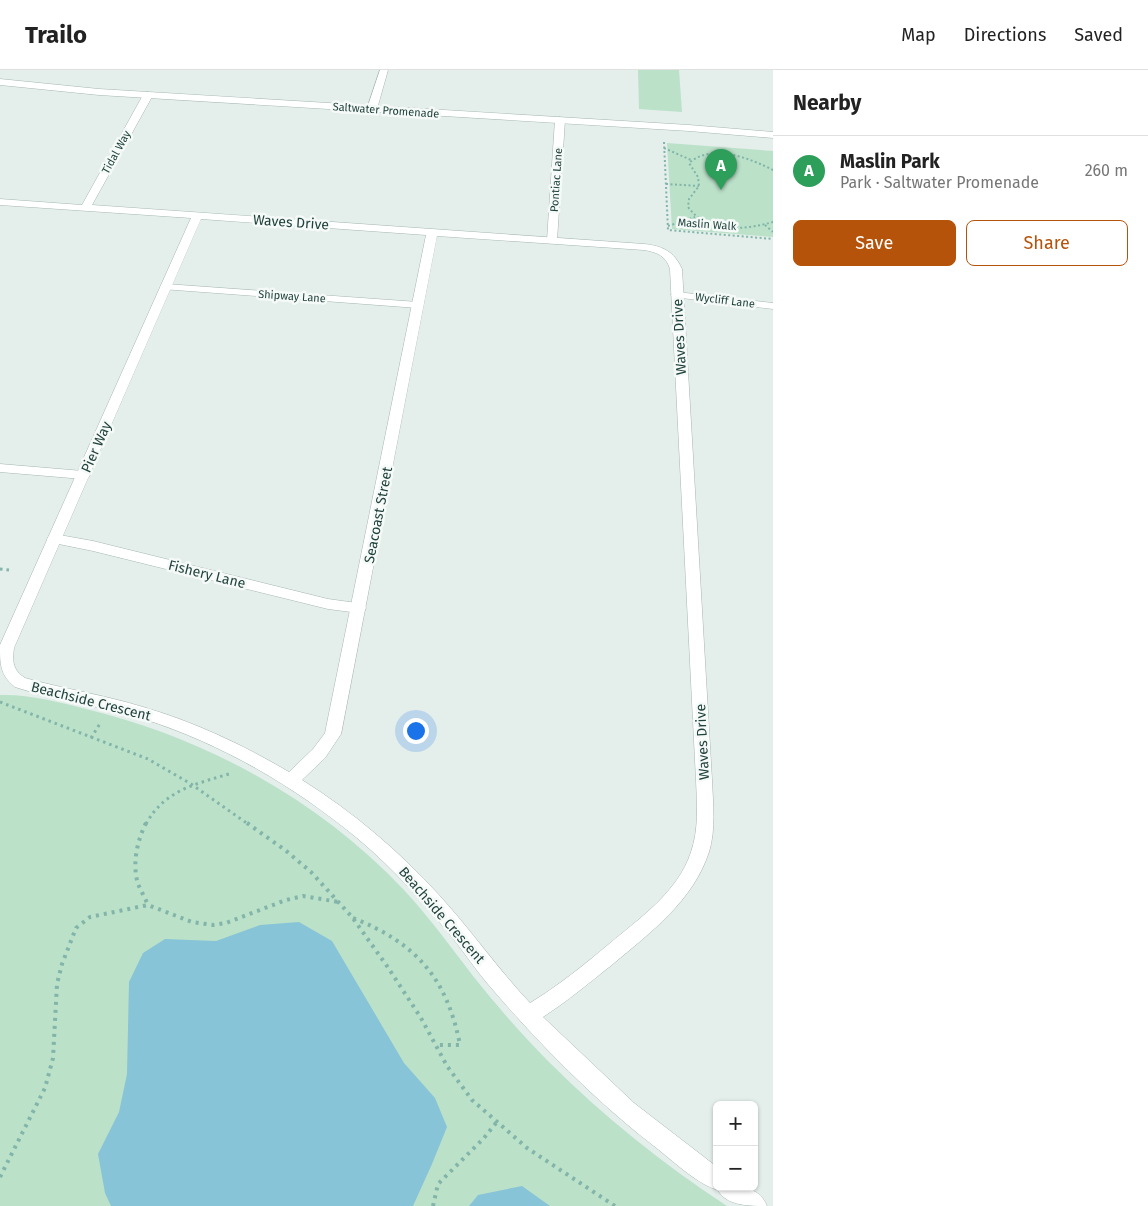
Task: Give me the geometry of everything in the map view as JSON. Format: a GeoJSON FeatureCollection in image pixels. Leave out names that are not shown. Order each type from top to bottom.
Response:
{"type":"FeatureCollection","features":[{"type":"Feature","properties":{"kind":"street"},"geometry":{"type":"LineString","coordinates":[[372,109],[384,70]]}},
{"type":"Feature","properties":{"kind":"street","name":"Saltwater Promenade"},"geometry":{"type":"LineString","coordinates":[[0,82],[65,90],[773,135]]}},
{"type":"Feature","properties":{"kind":"street","name":"Tidal Way"},"geometry":{"type":"LineString","coordinates":[[84,208],[148,95]]}},
{"type":"Feature","properties":{"kind":"street","name":"Pontiac Lane"},"geometry":{"type":"LineString","coordinates":[[552,240],[560,120]]}},
{"type":"Feature","properties":{"kind":"street","name":"Waves Drive"},"geometry":{"type":"LineString","coordinates":[[0,202],[644,247],[662,251],[674,261],[704,780],[705,810],[700,852],[691,874],[680,891],[660,912],[556,999],[528,1015]]}},
{"type":"Feature","properties":{"kind":"street","name":"Pier Way"},"geometry":{"type":"LineString","coordinates":[[12,678],[6,671],[4,661],[6,648],[197,216]]}},
{"type":"Feature","properties":{"kind":"street","name":"Seacoast Street"},"geometry":{"type":"LineString","coordinates":[[290,781],[312,761],[328,743],[333,734],[360,608],[432,232]]}},
{"type":"Feature","properties":{"kind":"street","name":"Shipway Lane"},"geometry":{"type":"LineString","coordinates":[[166,287],[418,305]]}},
{"type":"Feature","properties":{"kind":"street","name":"Wycliff Lane"},"geometry":{"type":"LineString","coordinates":[[677,295],[773,306]]}},
{"type":"Feature","properties":{"kind":"street"},"geometry":{"type":"LineString","coordinates":[[0,468],[83,475]]}},
{"type":"Feature","properties":{"kind":"street","name":"Fishery Lane"},"geometry":{"type":"LineString","coordinates":[[54,539],[93,546],[328,604],[360,608]]}},
{"type":"Feature","properties":{"kind":"street","name":"Beachside Crescent"},"geometry":{"type":"LineString","coordinates":[[12,678],[20,683],[112,704],[176,724],[219,743],[290,781],[363,833],[391,858],[427,894],[528,1015],[576,1065],[612,1099],[713,1177]]}},
{"type":"Feature","properties":{"kind":"street"},"geometry":{"type":"LineString","coordinates":[[733,1191],[756,1206]]}},
{"type":"Feature","properties":{"kind":"path","name":"Maslin Walk"},"geometry":{"type":"LineString","coordinates":[[664,142],[668,230],[773,239]]}},
{"type":"Feature","properties":{"kind":"path"},"geometry":{"type":"LineString","coordinates":[[664,148],[691,160]]}},
{"type":"Feature","properties":{"kind":"path"},"geometry":{"type":"LineString","coordinates":[[691,160],[703,154],[719,153],[748,160],[773,170]]}},
{"type":"Feature","properties":{"kind":"path"},"geometry":{"type":"LineString","coordinates":[[691,160],[689,163],[698,177],[699,186],[688,203],[688,207],[695,217],[712,224],[731,228],[765,225],[773,222]]}},
{"type":"Feature","properties":{"kind":"path"},"geometry":{"type":"LineString","coordinates":[[666,184],[699,186]]}},
{"type":"Feature","properties":{"kind":"path"},"geometry":{"type":"LineString","coordinates":[[668,226],[695,217]]}},
{"type":"Feature","properties":{"kind":"path"},"geometry":{"type":"LineString","coordinates":[[765,225],[773,232]]}},
{"type":"Feature","properties":{"kind":"path"},"geometry":{"type":"LineString","coordinates":[[0,569],[10,570]]}},
{"type":"Feature","properties":{"kind":"path"},"geometry":{"type":"LineString","coordinates":[[0,702],[148,759],[191,784],[284,850],[311,872],[352,917],[397,981],[459,1084],[496,1123],[535,1153],[615,1206]]}},
{"type":"Feature","properties":{"kind":"path"},"geometry":{"type":"LineString","coordinates":[[148,905],[137,881],[136,862],[142,831],[147,820],[164,800],[191,784]]}},
{"type":"Feature","properties":{"kind":"path"},"geometry":{"type":"LineString","coordinates":[[0,1177],[45,1088],[53,1058],[57,984],[62,964],[80,922],[90,917],[148,905],[169,915],[192,922],[213,925],[303,896],[338,902]]}},
{"type":"Feature","properties":{"kind":"path"},"geometry":{"type":"LineString","coordinates":[[352,917],[382,929],[399,940],[425,966],[441,991],[450,1011],[460,1045],[436,1045]]}},
{"type":"Feature","properties":{"kind":"path"},"geometry":{"type":"LineString","coordinates":[[432,1206],[438,1184],[484,1138],[496,1123]]}},
{"type":"Feature","properties":{"kind":"green space"},"geometry":{"type":"Polygon","coordinates":[[[638,70],[679,70],[682,112],[639,109],[638,70]]]}},
{"type":"Feature","properties":{"kind":"green space"},"geometry":{"type":"Polygon","coordinates":[[[667,143],[773,151],[773,237],[672,229],[667,143]]]}},
{"type":"Feature","properties":{"kind":"green space"},"geometry":{"type":"Polygon","coordinates":[[[0,695],[32,697],[131,721],[217,755],[298,801],[371,858],[404,890],[519,1031],[570,1082],[634,1138],[727,1206],[0,1206],[0,695]]]}},
{"type":"Feature","properties":{"kind":"water"},"geometry":{"type":"Polygon","coordinates":[[[299,922],[332,941],[404,1063],[435,1098],[447,1127],[413,1206],[111,1206],[105,1193],[98,1154],[119,1112],[127,1074],[129,982],[143,953],[165,939],[216,941],[260,925],[299,922]]]}},
{"type":"Feature","properties":{"kind":"water"},"geometry":{"type":"Polygon","coordinates":[[[522,1186],[550,1206],[469,1206],[478,1195],[522,1186]]]}},
{"type":"Feature","properties":{"kind":"place","name":"Maslin Park"},"geometry":{"type":"Point","coordinates":[721,190]}}]}
